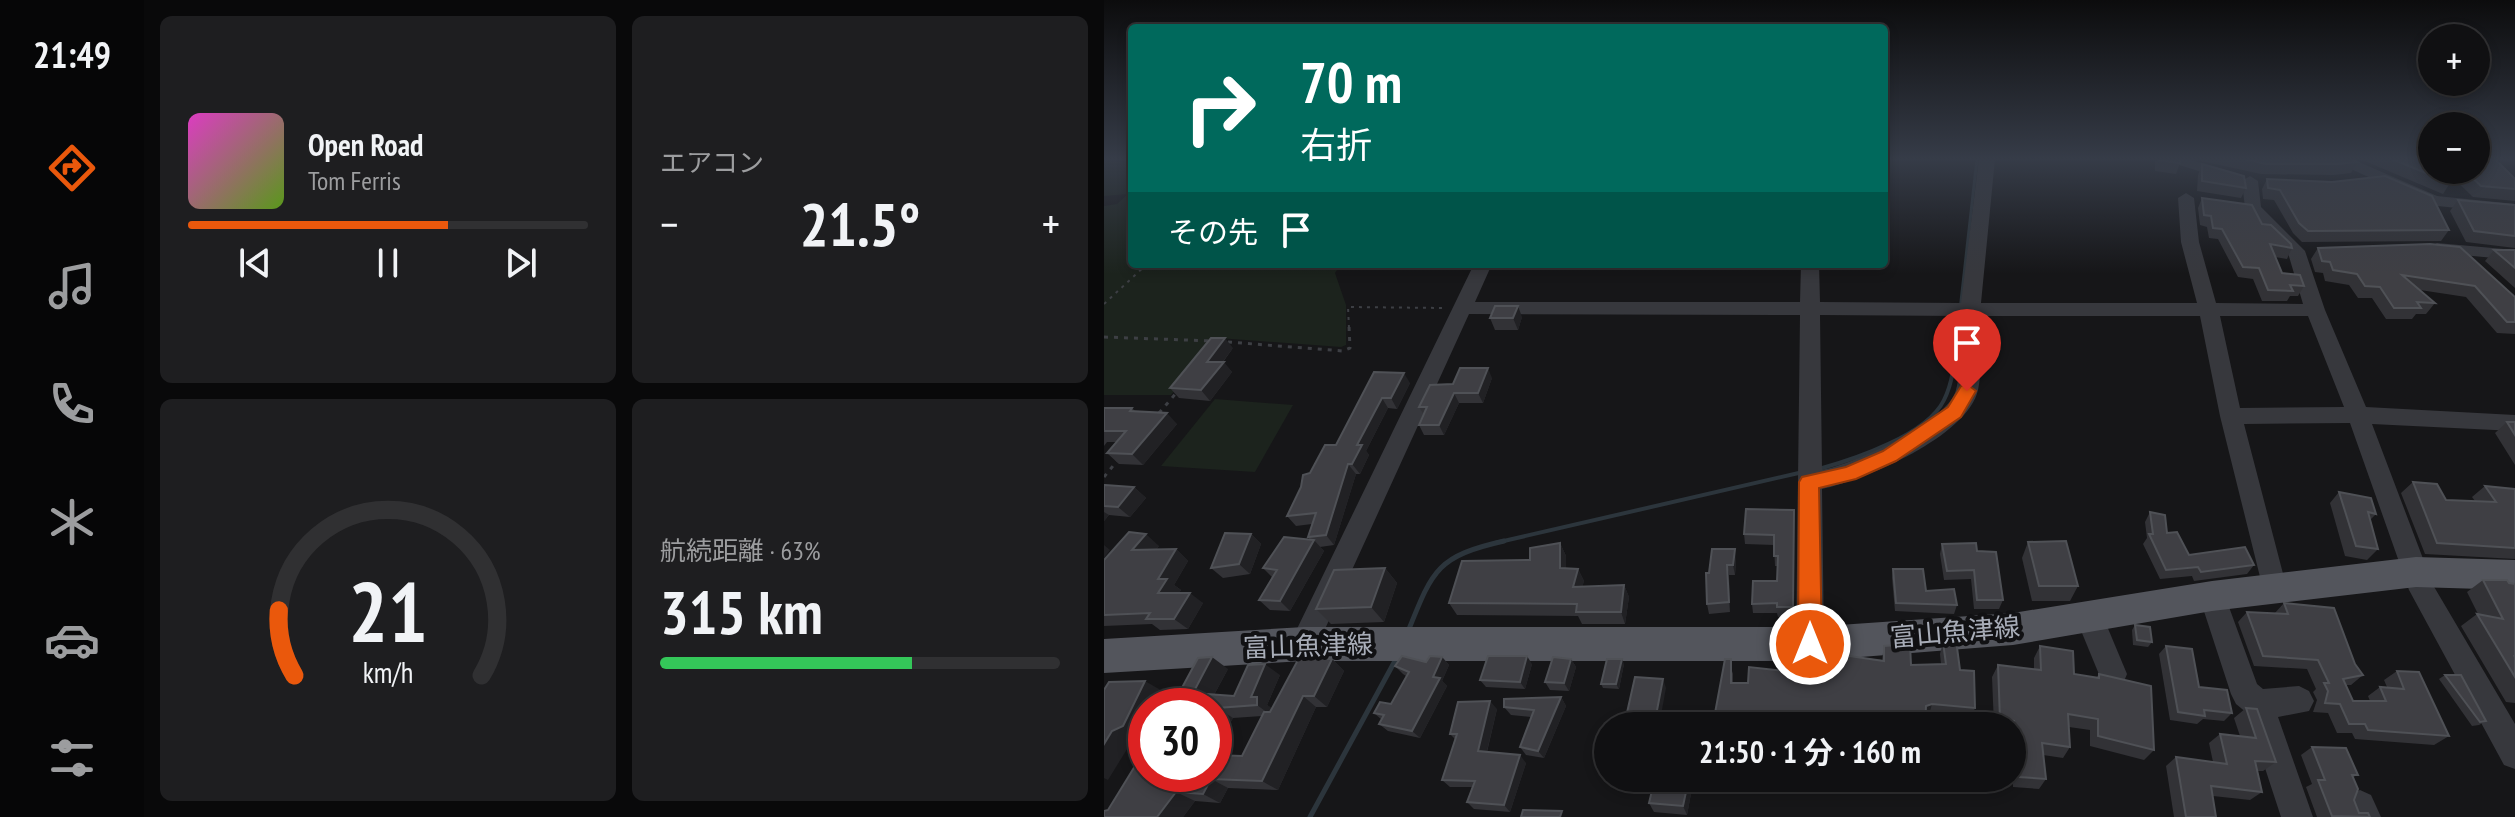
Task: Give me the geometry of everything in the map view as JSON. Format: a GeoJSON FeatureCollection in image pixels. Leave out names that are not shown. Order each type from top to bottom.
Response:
{"type":"FeatureCollection","features":[{"type":"Feature","properties":{"kind":"main road","name":"富山魚津線"},"geometry":{"type":"LineString","coordinates":[[1104,656],[1304,644],[1810,644],[2013,629],[2212,596],[2416,572],[2515,575]]}},
{"type":"Feature","properties":{"kind":"street"},"geometry":{"type":"LineString","coordinates":[[1809,482],[1849,474],[1890,456],[1955,412],[1967,391],[1970,311],[1983,197]]}},
{"type":"Feature","properties":{"kind":"street"},"geometry":{"type":"LineString","coordinates":[[2193,197],[2185,226],[2274,589]]}},
{"type":"Feature","properties":{"kind":"street"},"geometry":{"type":"LineString","coordinates":[[2253,208],[2254,197]]}},
{"type":"Feature","properties":{"kind":"street"},"geometry":{"type":"LineString","coordinates":[[2425,197],[2434,201],[2456,197]]}},
{"type":"Feature","properties":{"kind":"street"},"geometry":{"type":"LineString","coordinates":[[2472,197],[2488,206],[2515,209]]}},
{"type":"Feature","properties":{"kind":"street"},"geometry":{"type":"LineString","coordinates":[[2434,201],[2449,235],[2479,270]]}},
{"type":"Feature","properties":{"kind":"street"},"geometry":{"type":"LineString","coordinates":[[2230,205],[2253,208],[2303,251],[2315,310],[2422,590],[2515,754]]}},
{"type":"Feature","properties":{"kind":"street"},"geometry":{"type":"LineString","coordinates":[[2422,247],[2449,235],[2515,255]]}},
{"type":"Feature","properties":{"kind":"street"},"geometry":{"type":"LineString","coordinates":[[1304,644],[1481,268]]}},
{"type":"Feature","properties":{"kind":"street"},"geometry":{"type":"LineString","coordinates":[[1810,268],[1810,644]]}},
{"type":"Feature","properties":{"kind":"street"},"geometry":{"type":"LineString","coordinates":[[1462,308],[2315,310]]}},
{"type":"Feature","properties":{"kind":"street"},"geometry":{"type":"LineString","coordinates":[[2231,416],[2357,415],[2515,423]]}},
{"type":"Feature","properties":{"kind":"street"},"geometry":{"type":"LineString","coordinates":[[2212,596],[2246,694],[2259,704],[2297,817]]}},
{"type":"Feature","properties":{"kind":"street"},"geometry":{"type":"LineString","coordinates":[[2089,616],[2113,674]]}},
{"type":"Feature","properties":{"kind":"street"},"geometry":{"type":"LineString","coordinates":[[1188,683],[1208,649]]}},
{"type":"Feature","properties":{"kind":"street"},"geometry":{"type":"LineString","coordinates":[[2259,704],[2299,701]]}},
{"type":"Feature","properties":{"kind":"path"},"geometry":{"type":"LineString","coordinates":[[1104,304],[1143,268]]}},
{"type":"Feature","properties":{"kind":"path"},"geometry":{"type":"LineString","coordinates":[[1104,337],[1343,351],[1350,348],[1348,307],[1462,308]]}},
{"type":"Feature","properties":{"kind":"path"},"geometry":{"type":"LineString","coordinates":[[1210,352],[1217,342]]}},
{"type":"Feature","properties":{"kind":"path"},"geometry":{"type":"LineString","coordinates":[[1155,417],[1185,383]]}},
{"type":"Feature","properties":{"kind":"path"},"geometry":{"type":"LineString","coordinates":[[1104,477],[1126,451]]}},
{"type":"Feature","properties":{"kind":"shaded area"},"geometry":{"type":"Polygon","coordinates":[[[1128,197],[1128,268],[1338,268],[1335,273],[1346,305],[1346,345],[1218,338],[1171,395],[1104,395],[1104,206],[1117,204],[1128,197]]]}},
{"type":"Feature","properties":{"kind":"shaded area"},"geometry":{"type":"Polygon","coordinates":[[[1215,399],[1293,405],[1255,472],[1161,466],[1215,399]]]}},
{"type":"Feature","properties":{"kind":"building"},"geometry":{"type":"Polygon","coordinates":[[[2284,197],[2433,197],[2449,230],[2308,231],[2299,223],[2284,197]]]}},
{"type":"Feature","properties":{"kind":"building"},"geometry":{"type":"Polygon","coordinates":[[[2202,198],[2252,205],[2262,224],[2271,225],[2291,244],[2292,248],[2270,244],[2282,273],[2300,275],[2304,286],[2290,285],[2293,291],[2268,290],[2259,268],[2243,267],[2222,229],[2213,228],[2211,216],[2204,215],[2202,198]]]}},
{"type":"Feature","properties":{"kind":"building"},"geometry":{"type":"Polygon","coordinates":[[[2458,200],[2515,205],[2515,236],[2474,231],[2458,200]]]}},
{"type":"Feature","properties":{"kind":"building"},"geometry":{"type":"Polygon","coordinates":[[[2430,244],[2460,247],[2515,297],[2515,322],[2507,322],[2475,286],[2402,275],[2435,303],[2417,302],[2421,308],[2394,308],[2380,287],[2365,286],[2357,274],[2333,270],[2330,262],[2322,261],[2318,248],[2430,244]]]}},
{"type":"Feature","properties":{"kind":"building"},"geometry":{"type":"Polygon","coordinates":[[[2494,250],[2515,250],[2515,268],[2494,250]]]}},
{"type":"Feature","properties":{"kind":"building"},"geometry":{"type":"Polygon","coordinates":[[[1495,306],[1518,306],[1513,318],[1490,318],[1495,306]]]}},
{"type":"Feature","properties":{"kind":"building"},"geometry":{"type":"Polygon","coordinates":[[[1211,338],[1225,338],[1207,362],[1224,362],[1201,390],[1170,388],[1211,338]]]}},
{"type":"Feature","properties":{"kind":"building"},"geometry":{"type":"Polygon","coordinates":[[[1460,368],[1488,368],[1478,393],[1454,393],[1439,425],[1419,425],[1427,407],[1419,407],[1430,385],[1453,384],[1460,368]]]}},
{"type":"Feature","properties":{"kind":"building"},"geometry":{"type":"Polygon","coordinates":[[[1374,372],[1404,373],[1391,398],[1382,398],[1357,445],[1362,445],[1352,464],[1348,464],[1326,535],[1308,537],[1316,513],[1287,516],[1301,487],[1303,475],[1310,473],[1325,445],[1336,445],[1374,372]]]}},
{"type":"Feature","properties":{"kind":"building"},"geometry":{"type":"Polygon","coordinates":[[[1104,408],[1167,413],[1132,454],[1107,453],[1126,431],[1104,431],[1104,408]]]}},
{"type":"Feature","properties":{"kind":"building"},"geometry":{"type":"Polygon","coordinates":[[[2507,422],[2515,422],[2515,435],[2507,422]]]}},
{"type":"Feature","properties":{"kind":"building"},"geometry":{"type":"Polygon","coordinates":[[[2413,482],[2437,484],[2446,500],[2496,502],[2485,486],[2515,489],[2515,548],[2437,543],[2413,482]]]}},
{"type":"Feature","properties":{"kind":"building"},"geometry":{"type":"Polygon","coordinates":[[[1104,485],[1134,487],[1118,507],[1104,506],[1104,485]]]}},
{"type":"Feature","properties":{"kind":"building"},"geometry":{"type":"Polygon","coordinates":[[[2339,492],[2371,498],[2376,514],[2368,512],[2378,549],[2356,546],[2339,492]]]}},
{"type":"Feature","properties":{"kind":"building"},"geometry":{"type":"Polygon","coordinates":[[[1746,509],[1794,510],[1793,607],[1777,607],[1777,603],[1752,604],[1753,581],[1777,581],[1778,556],[1774,556],[1774,535],[1744,534],[1746,509]]]}},
{"type":"Feature","properties":{"kind":"building"},"geometry":{"type":"Polygon","coordinates":[[[2150,512],[2165,515],[2167,533],[2177,532],[2189,555],[2245,547],[2254,565],[2201,572],[2198,567],[2166,570],[2149,534],[2153,534],[2150,512]]]}},
{"type":"Feature","properties":{"kind":"building"},"geometry":{"type":"Polygon","coordinates":[[[1129,532],[1146,534],[1132,550],[1176,549],[1158,579],[1167,579],[1158,593],[1190,593],[1174,619],[1146,619],[1150,613],[1104,615],[1104,560],[1129,532]]]}},
{"type":"Feature","properties":{"kind":"building"},"geometry":{"type":"Polygon","coordinates":[[[1225,533],[1251,534],[1239,564],[1211,568],[1225,533]]]}},
{"type":"Feature","properties":{"kind":"building"},"geometry":{"type":"Polygon","coordinates":[[[1284,537],[1314,540],[1280,601],[1259,600],[1277,570],[1263,568],[1284,537]]]}},
{"type":"Feature","properties":{"kind":"building"},"geometry":{"type":"Polygon","coordinates":[[[2066,541],[2078,586],[2039,586],[2028,542],[2066,541]]]}},
{"type":"Feature","properties":{"kind":"building"},"geometry":{"type":"Polygon","coordinates":[[[1560,543],[1560,568],[1578,569],[1573,587],[1624,585],[1621,612],[1576,612],[1577,604],[1449,603],[1462,561],[1530,560],[1530,548],[1560,543]]]}},
{"type":"Feature","properties":{"kind":"building"},"geometry":{"type":"Polygon","coordinates":[[[1976,543],[1977,551],[1996,552],[2003,600],[1977,600],[1974,570],[1947,571],[1942,544],[1976,543]]]}},
{"type":"Feature","properties":{"kind":"building"},"geometry":{"type":"Polygon","coordinates":[[[1712,549],[1735,549],[1733,565],[1727,565],[1729,602],[1707,604],[1706,573],[1709,573],[1712,549]]]}},
{"type":"Feature","properties":{"kind":"building"},"geometry":{"type":"Polygon","coordinates":[[[1385,568],[1371,607],[1316,609],[1334,570],[1385,568]]]}},
{"type":"Feature","properties":{"kind":"building"},"geometry":{"type":"Polygon","coordinates":[[[1893,569],[1923,569],[1926,591],[1954,589],[1957,605],[1896,603],[1893,569]]]}},
{"type":"Feature","properties":{"kind":"building"},"geometry":{"type":"Polygon","coordinates":[[[2483,580],[2507,580],[2515,584],[2515,677],[2477,614],[2503,619],[2483,580]]]}},
{"type":"Feature","properties":{"kind":"building"},"geometry":{"type":"Polygon","coordinates":[[[2284,603],[2334,608],[2355,664],[2363,675],[2343,679],[2353,701],[2386,701],[2380,687],[2404,689],[2397,671],[2419,672],[2449,736],[2368,730],[2365,724],[2349,724],[2340,704],[2325,703],[2328,691],[2324,683],[2329,683],[2318,660],[2263,656],[2247,612],[2288,614],[2284,603]]]}},
{"type":"Feature","properties":{"kind":"building"},"geometry":{"type":"Polygon","coordinates":[[[2135,625],[2150,627],[2152,642],[2137,640],[2135,625]]]}},
{"type":"Feature","properties":{"kind":"building"},"geometry":{"type":"Polygon","coordinates":[[[1956,640],[1960,670],[1974,671],[1975,708],[1932,704],[1926,706],[1926,712],[1715,712],[1725,659],[1731,659],[1731,683],[1748,683],[1749,667],[1818,675],[1819,652],[1850,653],[1849,656],[1884,661],[1884,646],[1910,644],[1911,665],[1946,664],[1943,642],[1956,640]]]}},
{"type":"Feature","properties":{"kind":"building"},"geometry":{"type":"Polygon","coordinates":[[[2040,646],[2073,651],[2074,674],[2099,678],[2099,674],[2151,686],[2154,750],[2098,736],[2098,719],[2068,714],[2070,747],[2042,743],[2046,779],[2026,778],[2026,712],[2000,712],[1998,665],[2041,670],[2040,646]]]}},
{"type":"Feature","properties":{"kind":"building"},"geometry":{"type":"Polygon","coordinates":[[[2166,646],[2192,649],[2199,687],[2227,690],[2232,713],[2204,710],[2205,716],[2178,712],[2166,646]]]}},
{"type":"Feature","properties":{"kind":"building"},"geometry":{"type":"Polygon","coordinates":[[[1402,656],[1426,662],[1430,656],[1442,657],[1433,677],[1440,678],[1412,731],[1379,724],[1384,715],[1374,713],[1380,702],[1391,704],[1409,672],[1395,666],[1402,656]]]}},
{"type":"Feature","properties":{"kind":"building"},"geometry":{"type":"Polygon","coordinates":[[[1488,656],[1527,656],[1520,682],[1480,680],[1488,656]]]}},
{"type":"Feature","properties":{"kind":"building"},"geometry":{"type":"Polygon","coordinates":[[[1212,657],[1196,688],[1182,688],[1198,658],[1212,657]]]}},
{"type":"Feature","properties":{"kind":"building"},"geometry":{"type":"Polygon","coordinates":[[[1553,657],[1571,659],[1564,683],[1545,682],[1553,657]]]}},
{"type":"Feature","properties":{"kind":"building"},"geometry":{"type":"Polygon","coordinates":[[[1299,658],[1332,659],[1314,696],[1303,696],[1262,781],[1232,780],[1232,756],[1242,756],[1264,712],[1270,712],[1299,658]]]}},
{"type":"Feature","properties":{"kind":"building"},"geometry":{"type":"Polygon","coordinates":[[[1607,659],[1622,659],[1616,684],[1601,684],[1607,659]]]}},
{"type":"Feature","properties":{"kind":"building"},"geometry":{"type":"Polygon","coordinates":[[[1265,664],[1251,697],[1257,697],[1257,705],[1232,707],[1232,696],[1248,665],[1265,664]]]}},
{"type":"Feature","properties":{"kind":"building"},"geometry":{"type":"Polygon","coordinates":[[[2445,675],[2461,675],[2486,721],[2480,722],[2445,675]]]}},
{"type":"Feature","properties":{"kind":"building"},"geometry":{"type":"Polygon","coordinates":[[[1635,677],[1663,679],[1657,712],[1627,712],[1635,677]]]}},
{"type":"Feature","properties":{"kind":"building"},"geometry":{"type":"Polygon","coordinates":[[[1145,681],[1142,688],[1128,688],[1128,716],[1123,726],[1112,731],[1104,744],[1104,690],[1109,682],[1145,681]]]}},
{"type":"Feature","properties":{"kind":"building"},"geometry":{"type":"Polygon","coordinates":[[[1561,697],[1538,751],[1520,747],[1534,710],[1504,707],[1504,699],[1561,697]]]}},
{"type":"Feature","properties":{"kind":"building"},"geometry":{"type":"Polygon","coordinates":[[[1490,701],[1478,751],[1520,755],[1504,805],[1467,802],[1475,781],[1442,780],[1457,734],[1450,734],[1458,702],[1490,701]]]}},
{"type":"Feature","properties":{"kind":"building"},"geometry":{"type":"Polygon","coordinates":[[[2246,708],[2257,709],[2276,762],[2255,761],[2262,792],[2211,786],[2216,817],[2186,817],[2176,757],[2227,764],[2220,734],[2256,738],[2246,708]]]}},
{"type":"Feature","properties":{"kind":"building"},"geometry":{"type":"Polygon","coordinates":[[[2312,747],[2346,748],[2358,775],[2352,775],[2358,789],[2354,800],[2359,813],[2368,813],[2370,817],[2332,816],[2318,780],[2325,780],[2312,747]]]}},
{"type":"Feature","properties":{"kind":"building"},"geometry":{"type":"Polygon","coordinates":[[[1128,777],[1128,792],[1176,792],[1157,817],[1104,817],[1104,811],[1108,810],[1128,777]]]}},
{"type":"Feature","properties":{"kind":"building"},"geometry":{"type":"Polygon","coordinates":[[[1652,792],[1686,792],[1683,806],[1649,803],[1652,792]]]}},
{"type":"Feature","properties":{"kind":"building"},"geometry":{"type":"Polygon","coordinates":[[[1523,810],[1562,811],[1560,817],[1521,817],[1523,810]]]}},
{"type":"Feature","properties":{"kind":"waterway"},"geometry":{"type":"LineString","coordinates":[[1958,328],[1973,197]]}},
{"type":"Feature","properties":{"kind":"waterway"},"geometry":{"type":"LineString","coordinates":[[1819,469],[1889,444],[1935,413],[1950,383],[1958,326]]}},
{"type":"Feature","properties":{"kind":"waterway"},"geometry":{"type":"LineString","coordinates":[[1495,543],[1803,472]]}},
{"type":"Feature","properties":{"kind":"waterway"},"geometry":{"type":"LineString","coordinates":[[1409,629],[1425,592],[1441,568],[1465,553],[1504,541]]}},
{"type":"Feature","properties":{"kind":"waterway"},"geometry":{"type":"LineString","coordinates":[[1310,817],[1396,659]]}},
{"type":"Feature","properties":{"kind":"route"},"geometry":{"type":"LineString","coordinates":[[1810,644],[1809,482],[1849,474],[1890,456],[1955,412],[1967,391]]}}]}
